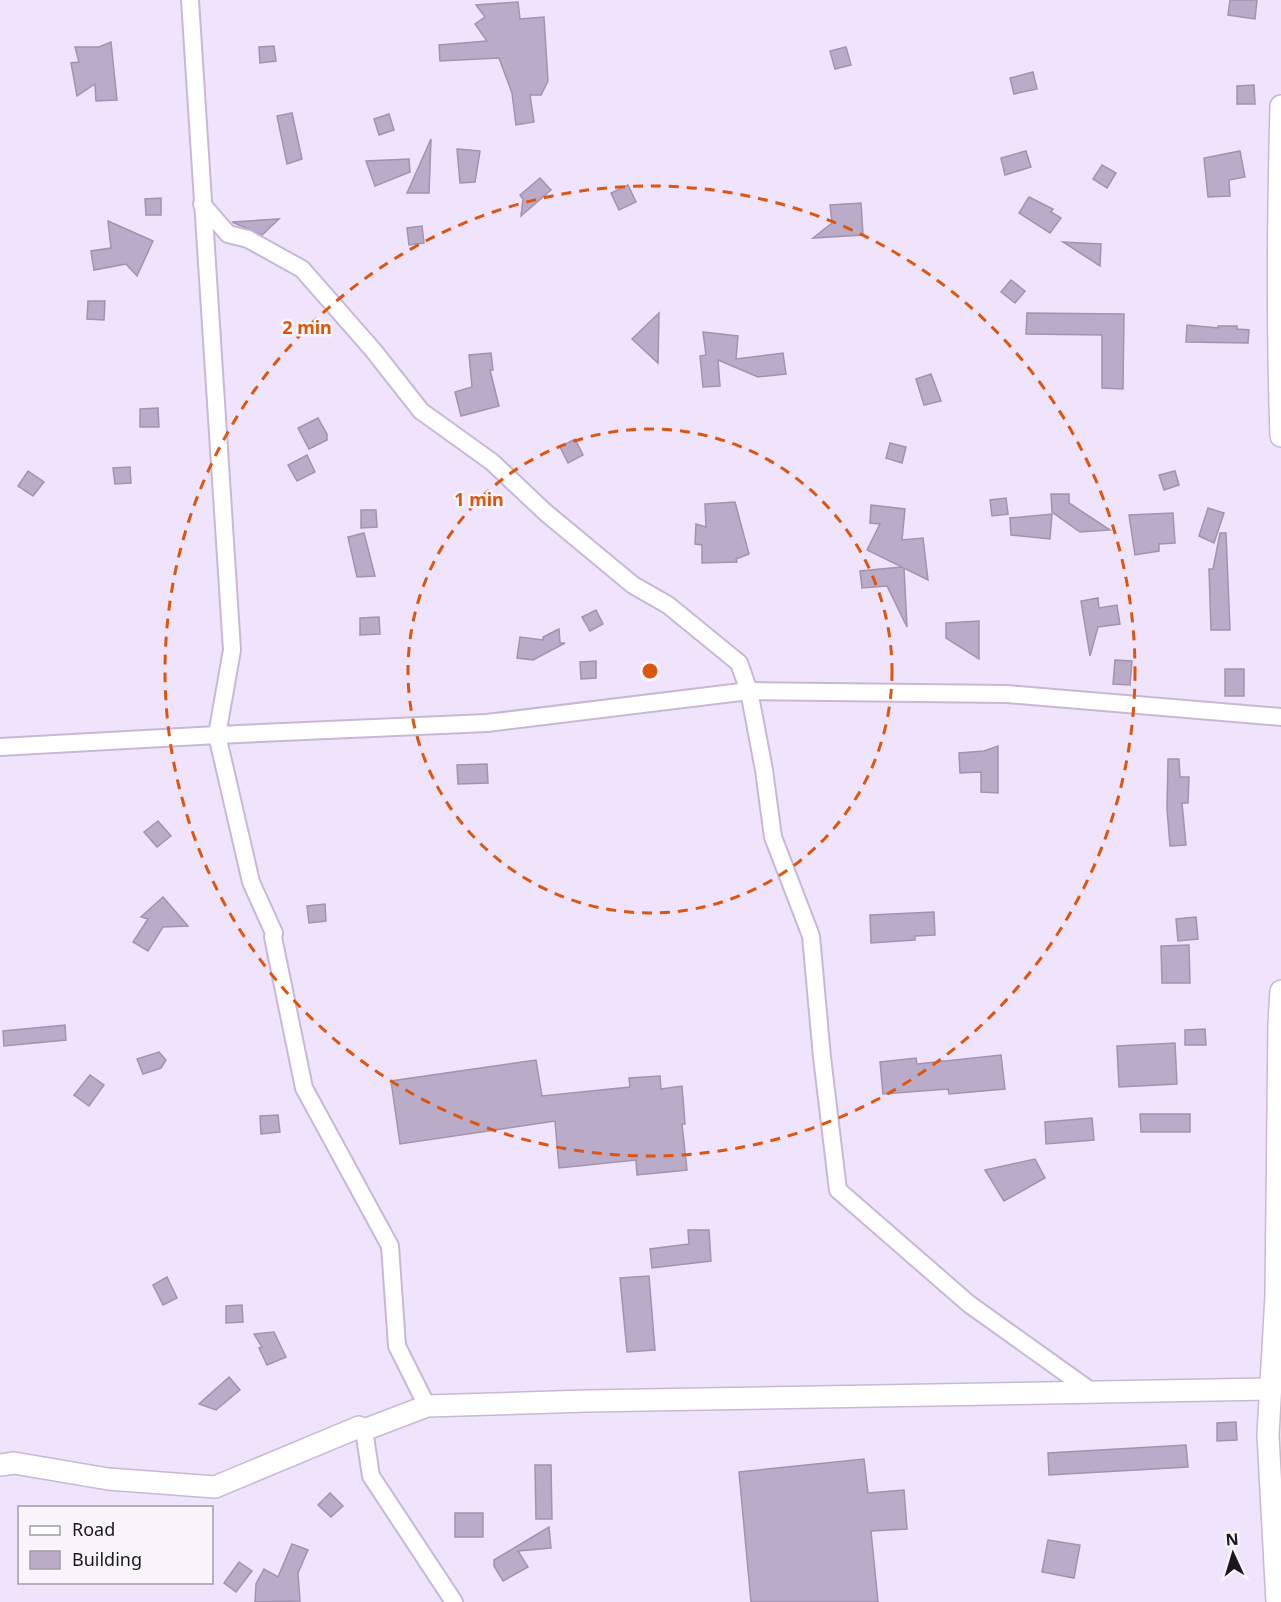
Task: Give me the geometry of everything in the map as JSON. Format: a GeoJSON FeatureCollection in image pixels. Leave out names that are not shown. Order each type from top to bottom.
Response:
{"type":"FeatureCollection","features":[{"type":"Feature","properties":{"kind":"street"},"geometry":{"type":"LineString","coordinates":[[190,0],[232,650],[217,735],[251,882],[274,933],[304,1088],[390,1246],[397,1346],[427,1406]]}},
{"type":"Feature","properties":{"kind":"street"},"geometry":{"type":"LineString","coordinates":[[1281,106],[1277,250],[1281,436]]}},
{"type":"Feature","properties":{"kind":"street"},"geometry":{"type":"LineString","coordinates":[[202,204],[228,234],[248,239],[302,269],[374,350],[421,411],[492,462],[545,512],[633,585],[668,605],[739,663],[749,691],[764,770],[773,837],[811,936],[822,1057],[838,1190],[969,1305],[1095,1394]]}},
{"type":"Feature","properties":{"kind":"street"},"geometry":{"type":"LineString","coordinates":[[0,747],[487,723],[749,691],[1007,694],[1281,717]]}},
{"type":"Feature","properties":{"kind":"street"},"geometry":{"type":"LineString","coordinates":[[1277,1602],[1268,1435],[1276,1296],[1281,991]]}},
{"type":"Feature","properties":{"kind":"street"},"geometry":{"type":"LineString","coordinates":[[364,1430],[427,1406],[1270,1389]]}},
{"type":"Feature","properties":{"kind":"street"},"geometry":{"type":"LineString","coordinates":[[0,1465],[14,1462],[108,1479],[215,1487],[359,1427],[364,1430]]}},
{"type":"Feature","properties":{"kind":"street"},"geometry":{"type":"LineString","coordinates":[[364,1430],[371,1476],[454,1602]]}},
{"type":"Feature","properties":{"kind":"building"},"geometry":{"type":"Polygon","coordinates":[[[1230,0],[1257,0],[1255,19],[1228,15],[1230,0]]]}},
{"type":"Feature","properties":{"kind":"building"},"geometry":{"type":"Polygon","coordinates":[[[518,2],[520,19],[544,17],[548,81],[541,95],[530,95],[534,122],[516,125],[512,93],[499,58],[440,61],[439,45],[487,41],[475,24],[485,17],[476,5],[518,2]]]}},
{"type":"Feature","properties":{"kind":"building"},"geometry":{"type":"Polygon","coordinates":[[[111,42],[117,100],[96,101],[95,84],[77,96],[71,63],[79,62],[75,47],[99,47],[111,42]]]}},
{"type":"Feature","properties":{"kind":"building"},"geometry":{"type":"Polygon","coordinates":[[[274,46],[276,61],[260,63],[259,47],[274,46]]]}},
{"type":"Feature","properties":{"kind":"building"},"geometry":{"type":"Polygon","coordinates":[[[846,47],[851,65],[835,69],[830,51],[846,47]]]}},
{"type":"Feature","properties":{"kind":"building"},"geometry":{"type":"Polygon","coordinates":[[[1033,72],[1037,89],[1014,94],[1010,78],[1033,72]]]}},
{"type":"Feature","properties":{"kind":"building"},"geometry":{"type":"Polygon","coordinates":[[[1254,85],[1255,104],[1237,104],[1237,86],[1254,85]]]}},
{"type":"Feature","properties":{"kind":"building"},"geometry":{"type":"Polygon","coordinates":[[[292,113],[302,159],[287,164],[277,116],[292,113]]]}},
{"type":"Feature","properties":{"kind":"building"},"geometry":{"type":"Polygon","coordinates":[[[389,114],[394,130],[379,135],[374,119],[389,114]]]}},
{"type":"Feature","properties":{"kind":"building"},"geometry":{"type":"Polygon","coordinates":[[[431,139],[429,193],[407,193],[431,139]]]}},
{"type":"Feature","properties":{"kind":"building"},"geometry":{"type":"Polygon","coordinates":[[[457,149],[480,151],[475,182],[460,183],[457,149]]]}},
{"type":"Feature","properties":{"kind":"building"},"geometry":{"type":"Polygon","coordinates":[[[1026,151],[1031,167],[1005,175],[1001,158],[1026,151]]]}},
{"type":"Feature","properties":{"kind":"building"},"geometry":{"type":"Polygon","coordinates":[[[1240,151],[1245,177],[1229,180],[1230,196],[1208,197],[1204,158],[1240,151]]]}},
{"type":"Feature","properties":{"kind":"building"},"geometry":{"type":"Polygon","coordinates":[[[409,159],[410,172],[375,186],[366,161],[409,159]]]}},
{"type":"Feature","properties":{"kind":"building"},"geometry":{"type":"Polygon","coordinates":[[[1102,165],[1116,173],[1107,188],[1093,179],[1102,165]]]}},
{"type":"Feature","properties":{"kind":"building"},"geometry":{"type":"Polygon","coordinates":[[[540,178],[551,190],[521,216],[523,199],[520,195],[540,178]]]}},
{"type":"Feature","properties":{"kind":"building"},"geometry":{"type":"Polygon","coordinates":[[[628,185],[636,202],[619,210],[611,193],[628,185]]]}},
{"type":"Feature","properties":{"kind":"building"},"geometry":{"type":"Polygon","coordinates":[[[1029,197],[1053,209],[1051,212],[1061,218],[1050,233],[1019,213],[1029,197]]]}},
{"type":"Feature","properties":{"kind":"building"},"geometry":{"type":"Polygon","coordinates":[[[161,198],[161,215],[146,215],[145,199],[161,198]]]}},
{"type":"Feature","properties":{"kind":"building"},"geometry":{"type":"Polygon","coordinates":[[[861,203],[863,235],[813,238],[832,223],[830,205],[861,203]]]}},
{"type":"Feature","properties":{"kind":"building"},"geometry":{"type":"Polygon","coordinates":[[[279,219],[262,235],[232,222],[279,219]]]}},
{"type":"Feature","properties":{"kind":"building"},"geometry":{"type":"Polygon","coordinates":[[[108,221],[153,241],[137,276],[126,264],[94,270],[91,251],[111,248],[108,221]]]}},
{"type":"Feature","properties":{"kind":"building"},"geometry":{"type":"Polygon","coordinates":[[[422,226],[424,243],[409,245],[407,228],[422,226]]]}},
{"type":"Feature","properties":{"kind":"building"},"geometry":{"type":"Polygon","coordinates":[[[1063,242],[1101,244],[1100,266],[1063,242]]]}},
{"type":"Feature","properties":{"kind":"building"},"geometry":{"type":"Polygon","coordinates":[[[1011,280],[1025,291],[1015,303],[1001,292],[1011,280]]]}},
{"type":"Feature","properties":{"kind":"building"},"geometry":{"type":"Polygon","coordinates":[[[88,301],[105,301],[104,320],[87,319],[88,301]]]}},
{"type":"Feature","properties":{"kind":"building"},"geometry":{"type":"Polygon","coordinates":[[[659,313],[658,363],[632,339],[659,313]]]}},
{"type":"Feature","properties":{"kind":"building"},"geometry":{"type":"Polygon","coordinates":[[[1027,313],[1124,314],[1123,389],[1102,388],[1102,335],[1026,334],[1027,313]]]}},
{"type":"Feature","properties":{"kind":"building"},"geometry":{"type":"Polygon","coordinates":[[[1187,325],[1218,328],[1218,326],[1237,326],[1237,329],[1249,330],[1248,343],[1186,342],[1187,325]]]}},
{"type":"Feature","properties":{"kind":"building"},"geometry":{"type":"Polygon","coordinates":[[[703,332],[738,336],[736,359],[783,353],[786,374],[758,377],[718,360],[720,386],[703,387],[700,356],[706,355],[703,332]]]}},
{"type":"Feature","properties":{"kind":"building"},"geometry":{"type":"Polygon","coordinates":[[[491,353],[493,370],[490,370],[499,406],[461,416],[455,392],[472,387],[469,355],[491,353]]]}},
{"type":"Feature","properties":{"kind":"building"},"geometry":{"type":"Polygon","coordinates":[[[931,374],[941,401],[924,405],[916,379],[931,374]]]}},
{"type":"Feature","properties":{"kind":"building"},"geometry":{"type":"Polygon","coordinates":[[[158,408],[159,427],[140,427],[140,409],[158,408]]]}},
{"type":"Feature","properties":{"kind":"building"},"geometry":{"type":"Polygon","coordinates":[[[318,418],[327,434],[327,440],[309,449],[298,428],[318,418]]]}},
{"type":"Feature","properties":{"kind":"building"},"geometry":{"type":"Polygon","coordinates":[[[575,439],[583,455],[568,463],[560,447],[575,439]]]}},
{"type":"Feature","properties":{"kind":"building"},"geometry":{"type":"Polygon","coordinates":[[[890,443],[906,447],[902,463],[886,458],[890,443]]]}},
{"type":"Feature","properties":{"kind":"building"},"geometry":{"type":"Polygon","coordinates":[[[307,455],[315,472],[297,481],[288,465],[307,455]]]}},
{"type":"Feature","properties":{"kind":"building"},"geometry":{"type":"Polygon","coordinates":[[[130,467],[131,483],[115,484],[113,468],[130,467]]]}},
{"type":"Feature","properties":{"kind":"building"},"geometry":{"type":"Polygon","coordinates":[[[28,471],[44,482],[33,496],[18,486],[28,471]]]}},
{"type":"Feature","properties":{"kind":"building"},"geometry":{"type":"Polygon","coordinates":[[[1175,471],[1179,485],[1164,490],[1159,475],[1175,471]]]}},
{"type":"Feature","properties":{"kind":"building"},"geometry":{"type":"Polygon","coordinates":[[[1051,494],[1069,494],[1069,503],[1110,530],[1080,532],[1052,512],[1051,494]]]}},
{"type":"Feature","properties":{"kind":"building"},"geometry":{"type":"Polygon","coordinates":[[[1006,498],[1008,514],[992,516],[990,500],[1006,498]]]}},
{"type":"Feature","properties":{"kind":"building"},"geometry":{"type":"Polygon","coordinates":[[[735,502],[749,554],[736,559],[737,562],[702,563],[702,545],[695,544],[696,524],[706,527],[705,504],[735,502]]]}},
{"type":"Feature","properties":{"kind":"building"},"geometry":{"type":"Polygon","coordinates":[[[871,505],[905,509],[902,540],[923,538],[928,580],[904,568],[907,627],[887,586],[862,588],[860,571],[902,567],[867,550],[880,524],[870,523],[871,505]]]}},
{"type":"Feature","properties":{"kind":"building"},"geometry":{"type":"Polygon","coordinates":[[[1208,508],[1224,513],[1214,543],[1199,536],[1208,508]]]}},
{"type":"Feature","properties":{"kind":"building"},"geometry":{"type":"Polygon","coordinates":[[[361,510],[376,510],[377,527],[361,528],[361,510]]]}},
{"type":"Feature","properties":{"kind":"building"},"geometry":{"type":"Polygon","coordinates":[[[1173,513],[1175,543],[1159,544],[1159,551],[1135,555],[1129,515],[1173,513]]]}},
{"type":"Feature","properties":{"kind":"building"},"geometry":{"type":"Polygon","coordinates":[[[1052,514],[1050,539],[1011,535],[1010,518],[1052,514]]]}},
{"type":"Feature","properties":{"kind":"building"},"geometry":{"type":"Polygon","coordinates":[[[364,533],[375,576],[357,577],[348,537],[364,533]]]}},
{"type":"Feature","properties":{"kind":"building"},"geometry":{"type":"Polygon","coordinates":[[[1220,533],[1226,533],[1230,630],[1211,630],[1209,569],[1213,569],[1220,533]]]}},
{"type":"Feature","properties":{"kind":"building"},"geometry":{"type":"Polygon","coordinates":[[[1098,598],[1099,608],[1117,605],[1120,624],[1098,627],[1090,656],[1081,601],[1098,598]]]}},
{"type":"Feature","properties":{"kind":"building"},"geometry":{"type":"Polygon","coordinates":[[[596,610],[603,624],[590,631],[582,617],[596,610]]]}},
{"type":"Feature","properties":{"kind":"building"},"geometry":{"type":"Polygon","coordinates":[[[379,617],[380,634],[360,635],[360,618],[379,617]]]}},
{"type":"Feature","properties":{"kind":"building"},"geometry":{"type":"Polygon","coordinates":[[[979,621],[979,659],[946,638],[946,623],[979,621]]]}},
{"type":"Feature","properties":{"kind":"building"},"geometry":{"type":"Polygon","coordinates":[[[559,629],[560,643],[565,643],[533,660],[517,658],[520,637],[543,640],[543,637],[559,629]]]}},
{"type":"Feature","properties":{"kind":"building"},"geometry":{"type":"Polygon","coordinates":[[[1115,660],[1132,661],[1130,685],[1113,684],[1115,660]]]}},
{"type":"Feature","properties":{"kind":"building"},"geometry":{"type":"Polygon","coordinates":[[[596,661],[596,678],[581,679],[580,662],[596,661]]]}},
{"type":"Feature","properties":{"kind":"building"},"geometry":{"type":"Polygon","coordinates":[[[1225,669],[1244,669],[1244,696],[1225,696],[1225,669]]]}},
{"type":"Feature","properties":{"kind":"building"},"geometry":{"type":"Polygon","coordinates":[[[998,746],[998,793],[981,792],[981,772],[960,773],[959,753],[984,751],[998,746]]]}},
{"type":"Feature","properties":{"kind":"building"},"geometry":{"type":"Polygon","coordinates":[[[1168,759],[1179,759],[1180,777],[1189,777],[1188,803],[1182,803],[1186,845],[1170,846],[1167,809],[1168,759]]]}},
{"type":"Feature","properties":{"kind":"building"},"geometry":{"type":"Polygon","coordinates":[[[487,764],[488,783],[458,784],[457,765],[487,764]]]}},
{"type":"Feature","properties":{"kind":"building"},"geometry":{"type":"Polygon","coordinates":[[[158,821],[171,836],[157,847],[144,832],[158,821]]]}},
{"type":"Feature","properties":{"kind":"building"},"geometry":{"type":"Polygon","coordinates":[[[163,897],[188,926],[163,927],[148,951],[133,942],[148,919],[141,917],[163,897]]]}},
{"type":"Feature","properties":{"kind":"building"},"geometry":{"type":"Polygon","coordinates":[[[325,904],[326,921],[309,923],[307,906],[325,904]]]}},
{"type":"Feature","properties":{"kind":"building"},"geometry":{"type":"Polygon","coordinates":[[[934,912],[935,935],[915,936],[915,940],[871,943],[870,915],[934,912]]]}},
{"type":"Feature","properties":{"kind":"building"},"geometry":{"type":"Polygon","coordinates":[[[1196,917],[1198,939],[1178,941],[1176,919],[1196,917]]]}},
{"type":"Feature","properties":{"kind":"building"},"geometry":{"type":"Polygon","coordinates":[[[1189,945],[1190,983],[1162,983],[1161,946],[1189,945]]]}},
{"type":"Feature","properties":{"kind":"building"},"geometry":{"type":"Polygon","coordinates":[[[65,1025],[66,1040],[4,1046],[3,1031],[65,1025]]]}},
{"type":"Feature","properties":{"kind":"building"},"geometry":{"type":"Polygon","coordinates":[[[1205,1029],[1206,1045],[1185,1045],[1185,1030],[1205,1029]]]}},
{"type":"Feature","properties":{"kind":"building"},"geometry":{"type":"Polygon","coordinates":[[[1175,1043],[1177,1084],[1119,1087],[1117,1046],[1175,1043]]]}},
{"type":"Feature","properties":{"kind":"building"},"geometry":{"type":"Polygon","coordinates":[[[159,1052],[166,1060],[161,1068],[143,1074],[137,1059],[159,1052]]]}},
{"type":"Feature","properties":{"kind":"building"},"geometry":{"type":"Polygon","coordinates":[[[1001,1055],[1005,1089],[949,1094],[948,1089],[883,1094],[880,1062],[916,1058],[917,1064],[1001,1055]]]}},
{"type":"Feature","properties":{"kind":"building"},"geometry":{"type":"Polygon","coordinates":[[[536,1060],[542,1096],[630,1087],[629,1078],[660,1076],[661,1089],[682,1086],[685,1124],[682,1124],[687,1170],[637,1175],[636,1160],[559,1168],[555,1121],[400,1144],[391,1081],[536,1060]]]}},
{"type":"Feature","properties":{"kind":"building"},"geometry":{"type":"Polygon","coordinates":[[[90,1075],[104,1085],[89,1106],[74,1095],[90,1075]]]}},
{"type":"Feature","properties":{"kind":"building"},"geometry":{"type":"Polygon","coordinates":[[[1140,1114],[1190,1114],[1190,1132],[1141,1132],[1140,1114]]]}},
{"type":"Feature","properties":{"kind":"building"},"geometry":{"type":"Polygon","coordinates":[[[278,1115],[280,1132],[261,1134],[260,1116],[278,1115]]]}},
{"type":"Feature","properties":{"kind":"building"},"geometry":{"type":"Polygon","coordinates":[[[1092,1118],[1094,1140],[1046,1144],[1045,1122],[1092,1118]]]}},
{"type":"Feature","properties":{"kind":"building"},"geometry":{"type":"Polygon","coordinates":[[[1035,1159],[1045,1178],[1004,1201],[985,1170],[1035,1159]]]}},
{"type":"Feature","properties":{"kind":"building"},"geometry":{"type":"Polygon","coordinates":[[[688,1230],[709,1230],[711,1261],[652,1268],[650,1249],[689,1244],[688,1230]]]}},
{"type":"Feature","properties":{"kind":"building"},"geometry":{"type":"Polygon","coordinates":[[[649,1276],[655,1350],[627,1352],[620,1278],[649,1276]]]}},
{"type":"Feature","properties":{"kind":"building"},"geometry":{"type":"Polygon","coordinates":[[[167,1277],[177,1298],[163,1305],[153,1285],[167,1277]]]}},
{"type":"Feature","properties":{"kind":"building"},"geometry":{"type":"Polygon","coordinates":[[[242,1305],[243,1322],[226,1323],[226,1306],[242,1305]]]}},
{"type":"Feature","properties":{"kind":"building"},"geometry":{"type":"Polygon","coordinates":[[[274,1332],[286,1357],[267,1365],[259,1348],[262,1347],[254,1334],[274,1332]]]}},
{"type":"Feature","properties":{"kind":"building"},"geometry":{"type":"Polygon","coordinates":[[[229,1377],[240,1390],[216,1410],[199,1404],[229,1377]]]}},
{"type":"Feature","properties":{"kind":"building"},"geometry":{"type":"Polygon","coordinates":[[[1236,1422],[1237,1440],[1217,1441],[1217,1423],[1236,1422]]]}},
{"type":"Feature","properties":{"kind":"building"},"geometry":{"type":"Polygon","coordinates":[[[1186,1445],[1188,1467],[1049,1475],[1048,1453],[1186,1445]]]}},
{"type":"Feature","properties":{"kind":"building"},"geometry":{"type":"Polygon","coordinates":[[[864,1459],[868,1493],[904,1490],[907,1529],[871,1531],[878,1602],[751,1602],[739,1472],[864,1459]]]}},
{"type":"Feature","properties":{"kind":"building"},"geometry":{"type":"Polygon","coordinates":[[[535,1465],[551,1465],[552,1519],[536,1519],[535,1465]]]}},
{"type":"Feature","properties":{"kind":"building"},"geometry":{"type":"Polygon","coordinates":[[[330,1493],[343,1506],[331,1517],[318,1505],[330,1493]]]}},
{"type":"Feature","properties":{"kind":"building"},"geometry":{"type":"Polygon","coordinates":[[[455,1513],[483,1513],[483,1537],[455,1537],[455,1513]]]}},
{"type":"Feature","properties":{"kind":"building"},"geometry":{"type":"Polygon","coordinates":[[[549,1527],[551,1548],[518,1551],[528,1567],[503,1581],[494,1566],[494,1560],[549,1527]]]}},
{"type":"Feature","properties":{"kind":"building"},"geometry":{"type":"Polygon","coordinates":[[[1048,1540],[1080,1545],[1074,1578],[1042,1572],[1048,1540]]]}},
{"type":"Feature","properties":{"kind":"building"},"geometry":{"type":"Polygon","coordinates":[[[292,1544],[308,1550],[298,1573],[300,1601],[255,1602],[256,1584],[264,1569],[278,1577],[292,1544]]]}},
{"type":"Feature","properties":{"kind":"building"},"geometry":{"type":"Polygon","coordinates":[[[239,1562],[252,1571],[236,1592],[224,1583],[239,1562]]]}}]}
